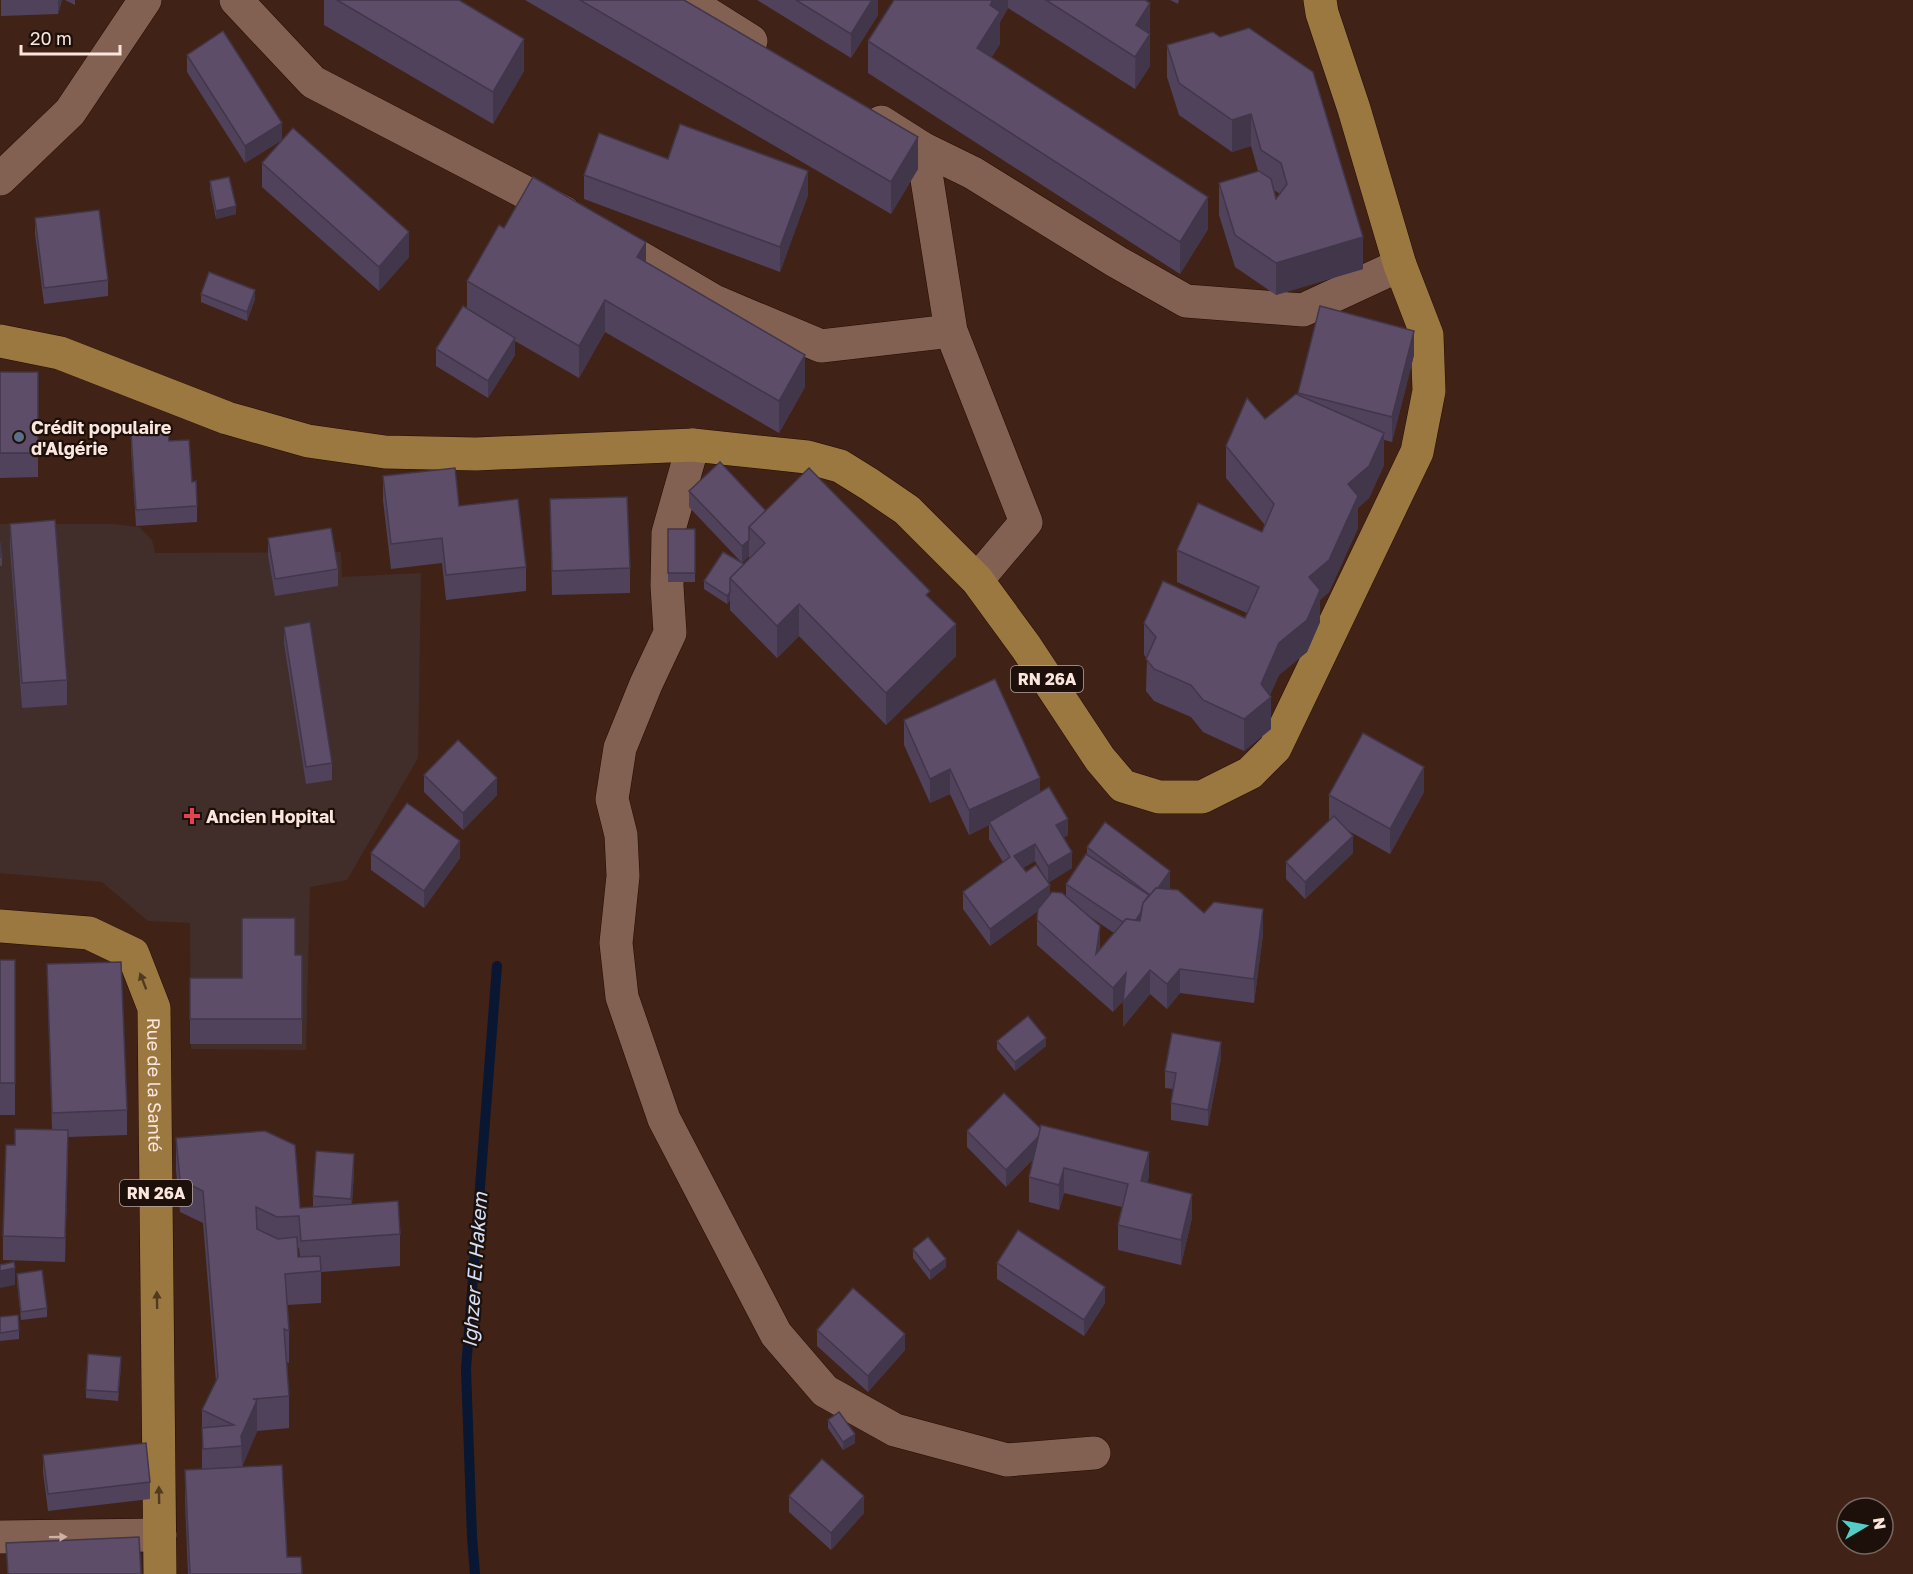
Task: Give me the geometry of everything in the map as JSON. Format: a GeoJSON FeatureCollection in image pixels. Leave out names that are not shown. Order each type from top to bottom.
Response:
{"type":"FeatureCollection","features":[{"type":"Feature","properties":{"kind":"main road","name":"RN 26A"},"geometry":{"type":"LineString","coordinates":[[0,341],[60,353],[227,418],[308,441],[385,452],[476,454],[693,445],[807,457],[840,466],[907,510],[977,580],[1026,646],[1100,759],[1123,786],[1159,797],[1202,797],[1250,773],[1275,748],[1417,452],[1429,391],[1427,335],[1400,264],[1354,109],[1322,13],[1320,0]]}},
{"type":"Feature","properties":{"kind":"main road","name":"Rue de la Santé"},"geometry":{"type":"LineString","coordinates":[[0,926],[89,933],[133,954],[154,1008],[160,1574]]}},
{"type":"Feature","properties":{"kind":"street"},"geometry":{"type":"LineString","coordinates":[[0,179],[70,112],[145,0]]}},
{"type":"Feature","properties":{"kind":"street"},"geometry":{"type":"LineString","coordinates":[[236,0],[313,82],[550,204],[714,301],[821,346],[951,332]]}},
{"type":"Feature","properties":{"kind":"street"},"geometry":{"type":"LineString","coordinates":[[686,0],[775,56]]}},
{"type":"Feature","properties":{"kind":"street"},"geometry":{"type":"LineString","coordinates":[[853,105],[922,148],[973,173],[1117,262],[1186,301],[1303,310],[1400,264]]}},
{"type":"Feature","properties":{"kind":"street"},"geometry":{"type":"LineString","coordinates":[[922,148],[951,332],[1026,522],[977,580]]}},
{"type":"Feature","properties":{"kind":"street"},"geometry":{"type":"LineString","coordinates":[[693,445],[668,533],[667,586],[670,633],[620,748],[612,800],[621,835],[622,876],[616,943],[622,997],[664,1119],[776,1334],[825,1391],[895,1430],[1007,1460],[1094,1453]]}},
{"type":"Feature","properties":{"kind":"street"},"geometry":{"type":"LineString","coordinates":[[0,1537],[160,1535]]}},
{"type":"Feature","properties":{"kind":"shaded area","name":"Ancien Hopital"},"geometry":{"type":"Polygon","coordinates":[[[0,524],[113,524],[139,527],[152,540],[155,553],[341,552],[342,577],[421,573],[418,758],[347,880],[310,887],[306,1050],[191,1049],[190,923],[148,921],[102,882],[0,873],[0,524]]]}},
{"type":"Feature","properties":{"kind":"building"},"geometry":{"type":"Polygon","coordinates":[[[337,0],[459,0],[524,39],[493,92],[337,0]]]}},
{"type":"Feature","properties":{"kind":"building"},"geometry":{"type":"Polygon","coordinates":[[[580,0],[684,0],[918,137],[891,182],[580,0]]]}},
{"type":"Feature","properties":{"kind":"building"},"geometry":{"type":"Polygon","coordinates":[[[796,0],[872,0],[851,34],[796,0]]]}},
{"type":"Feature","properties":{"kind":"building"},"geometry":{"type":"Polygon","coordinates":[[[894,0],[993,0],[990,5],[1000,12],[977,48],[1208,197],[1180,242],[868,41],[894,0]]]}},
{"type":"Feature","properties":{"kind":"building"},"geometry":{"type":"Polygon","coordinates":[[[1046,0],[1145,0],[1150,3],[1136,25],[1150,34],[1135,57],[1046,0]]]}},
{"type":"Feature","properties":{"kind":"building"},"geometry":{"type":"Polygon","coordinates":[[[1249,28],[1313,72],[1363,237],[1276,263],[1235,235],[1219,183],[1259,171],[1271,179],[1276,199],[1287,184],[1281,163],[1261,150],[1251,114],[1232,120],[1179,83],[1167,45],[1213,32],[1220,37],[1249,28]]]}},
{"type":"Feature","properties":{"kind":"building"},"geometry":{"type":"Polygon","coordinates":[[[223,31],[282,123],[245,146],[187,55],[223,31]]]}},
{"type":"Feature","properties":{"kind":"building"},"geometry":{"type":"Polygon","coordinates":[[[680,124],[808,171],[780,247],[584,175],[599,133],[668,159],[680,124]]]}},
{"type":"Feature","properties":{"kind":"building"},"geometry":{"type":"Polygon","coordinates":[[[293,128],[409,232],[379,267],[262,163],[293,128]]]}},
{"type":"Feature","properties":{"kind":"building"},"geometry":{"type":"Polygon","coordinates":[[[229,177],[236,206],[216,211],[210,181],[229,177]]]}},
{"type":"Feature","properties":{"kind":"building"},"geometry":{"type":"Polygon","coordinates":[[[533,177],[646,242],[637,257],[805,355],[779,401],[605,300],[579,346],[467,281],[499,225],[504,228],[533,177]]]}},
{"type":"Feature","properties":{"kind":"building"},"geometry":{"type":"Polygon","coordinates":[[[99,210],[108,280],[44,288],[35,218],[99,210]]]}},
{"type":"Feature","properties":{"kind":"building"},"geometry":{"type":"Polygon","coordinates":[[[209,272],[255,290],[247,312],[201,294],[209,272]]]}},
{"type":"Feature","properties":{"kind":"building"},"geometry":{"type":"Polygon","coordinates":[[[463,306],[515,338],[488,381],[436,349],[463,306]]]}},
{"type":"Feature","properties":{"kind":"building"},"geometry":{"type":"Polygon","coordinates":[[[1320,306],[1414,331],[1392,417],[1298,393],[1320,306]]]}},
{"type":"Feature","properties":{"kind":"building","name":"Crédit populaire d'Algérie"},"geometry":{"type":"Polygon","coordinates":[[[0,372],[38,372],[38,453],[0,453],[0,372]]]}},
{"type":"Feature","properties":{"kind":"building"},"geometry":{"type":"Polygon","coordinates":[[[1296,394],[1384,433],[1369,466],[1348,484],[1358,496],[1329,560],[1309,577],[1320,590],[1307,620],[1279,643],[1261,684],[1271,697],[1244,719],[1203,700],[1191,685],[1154,669],[1146,659],[1156,637],[1144,623],[1163,581],[1245,618],[1259,587],[1177,550],[1198,503],[1262,532],[1274,504],[1226,446],[1247,398],[1265,419],[1296,394]]]}},
{"type":"Feature","properties":{"kind":"building"},"geometry":{"type":"Polygon","coordinates":[[[168,430],[169,441],[189,440],[192,482],[196,481],[197,506],[136,510],[131,433],[168,430]]]}},
{"type":"Feature","properties":{"kind":"building"},"geometry":{"type":"Polygon","coordinates":[[[720,462],[766,511],[749,527],[749,540],[742,546],[689,491],[720,462]]]}},
{"type":"Feature","properties":{"kind":"building"},"geometry":{"type":"Polygon","coordinates":[[[455,468],[459,506],[518,499],[526,567],[446,575],[442,538],[391,544],[383,476],[455,468]]]}},
{"type":"Feature","properties":{"kind":"building"},"geometry":{"type":"Polygon","coordinates":[[[809,468],[930,591],[926,595],[956,624],[886,693],[799,604],[777,626],[730,578],[765,543],[749,527],[809,468]]]}},
{"type":"Feature","properties":{"kind":"building"},"geometry":{"type":"Polygon","coordinates":[[[627,497],[630,568],[552,571],[550,499],[627,497]]]}},
{"type":"Feature","properties":{"kind":"building"},"geometry":{"type":"Polygon","coordinates":[[[55,520],[67,680],[22,683],[10,524],[55,520]]]}},
{"type":"Feature","properties":{"kind":"building"},"geometry":{"type":"Polygon","coordinates":[[[331,528],[338,569],[275,579],[268,538],[331,528]]]}},
{"type":"Feature","properties":{"kind":"building"},"geometry":{"type":"Polygon","coordinates":[[[668,529],[695,529],[695,573],[668,573],[668,529]]]}},
{"type":"Feature","properties":{"kind":"building"},"geometry":{"type":"Polygon","coordinates":[[[723,552],[744,564],[730,578],[730,592],[727,596],[704,581],[723,552]]]}},
{"type":"Feature","properties":{"kind":"building"},"geometry":{"type":"Polygon","coordinates":[[[310,622],[332,763],[306,767],[284,627],[310,622]]]}},
{"type":"Feature","properties":{"kind":"building"},"geometry":{"type":"Polygon","coordinates":[[[995,679],[1040,778],[969,810],[950,769],[930,779],[904,720],[995,679]]]}},
{"type":"Feature","properties":{"kind":"building"},"geometry":{"type":"Polygon","coordinates":[[[1363,733],[1424,767],[1390,829],[1329,795],[1363,733]]]}},
{"type":"Feature","properties":{"kind":"building"},"geometry":{"type":"Polygon","coordinates":[[[458,740],[497,778],[463,813],[424,775],[458,740]]]}},
{"type":"Feature","properties":{"kind":"building"},"geometry":{"type":"Polygon","coordinates":[[[1049,787],[1068,819],[1056,825],[1072,852],[1048,866],[1035,844],[1014,856],[1026,872],[1036,865],[1050,885],[990,929],[963,892],[1010,857],[989,822],[1049,787]]]}},
{"type":"Feature","properties":{"kind":"building"},"geometry":{"type":"Polygon","coordinates":[[[407,803],[460,841],[424,891],[371,853],[407,803]]]}},
{"type":"Feature","properties":{"kind":"building"},"geometry":{"type":"Polygon","coordinates":[[[1334,816],[1353,836],[1305,882],[1286,862],[1334,816]]]}},
{"type":"Feature","properties":{"kind":"building"},"geometry":{"type":"Polygon","coordinates":[[[1105,822],[1170,871],[1150,895],[1087,847],[1105,822]]]}},
{"type":"Feature","properties":{"kind":"building"},"geometry":{"type":"Polygon","coordinates":[[[1086,854],[1149,895],[1136,920],[1126,919],[1123,922],[1066,884],[1086,854]]]}},
{"type":"Feature","properties":{"kind":"building"},"geometry":{"type":"Polygon","coordinates":[[[1156,888],[1178,890],[1204,913],[1214,902],[1263,909],[1254,979],[1180,969],[1167,984],[1150,970],[1123,1002],[1126,973],[1113,988],[1037,920],[1038,909],[1052,892],[1062,893],[1100,926],[1096,954],[1126,919],[1140,921],[1143,903],[1156,888]]]}},
{"type":"Feature","properties":{"kind":"building"},"geometry":{"type":"Polygon","coordinates":[[[242,918],[295,918],[295,955],[302,955],[302,1019],[190,1019],[190,978],[242,978],[242,918]]]}},
{"type":"Feature","properties":{"kind":"building"},"geometry":{"type":"Polygon","coordinates":[[[0,960],[15,960],[15,1083],[0,1083],[0,960]]]}},
{"type":"Feature","properties":{"kind":"building"},"geometry":{"type":"Polygon","coordinates":[[[121,962],[127,1110],[52,1113],[47,964],[121,962]]]}},
{"type":"Feature","properties":{"kind":"building"},"geometry":{"type":"Polygon","coordinates":[[[1028,1016],[1046,1038],[1015,1062],[997,1041],[1028,1016]]]}},
{"type":"Feature","properties":{"kind":"building"},"geometry":{"type":"Polygon","coordinates":[[[1172,1033],[1221,1042],[1208,1110],[1171,1103],[1176,1073],[1165,1071],[1172,1033]]]}},
{"type":"Feature","properties":{"kind":"building"},"geometry":{"type":"Polygon","coordinates":[[[1004,1093],[1041,1129],[1039,1136],[1006,1170],[967,1131],[1004,1093]]]}},
{"type":"Feature","properties":{"kind":"building"},"geometry":{"type":"Polygon","coordinates":[[[1041,1125],[1149,1152],[1141,1181],[1192,1194],[1181,1240],[1118,1225],[1128,1184],[1064,1168],[1059,1185],[1029,1177],[1041,1125]]]}},
{"type":"Feature","properties":{"kind":"building"},"geometry":{"type":"Polygon","coordinates":[[[15,1129],[68,1130],[65,1238],[3,1236],[6,1145],[15,1145],[15,1129]]]}},
{"type":"Feature","properties":{"kind":"building"},"geometry":{"type":"Polygon","coordinates":[[[265,1131],[295,1145],[300,1208],[398,1201],[400,1234],[301,1241],[299,1216],[277,1217],[256,1207],[257,1229],[278,1239],[297,1237],[298,1257],[320,1256],[321,1271],[285,1274],[289,1331],[284,1329],[289,1396],[253,1399],[257,1400],[241,1436],[242,1446],[203,1449],[202,1428],[234,1425],[202,1410],[218,1377],[203,1191],[180,1180],[176,1138],[265,1131]]]}},
{"type":"Feature","properties":{"kind":"building"},"geometry":{"type":"Polygon","coordinates":[[[316,1151],[354,1154],[351,1199],[313,1196],[316,1151]]]}},
{"type":"Feature","properties":{"kind":"building"},"geometry":{"type":"Polygon","coordinates":[[[1018,1230],[1105,1287],[1084,1320],[997,1263],[1018,1230]]]}},
{"type":"Feature","properties":{"kind":"building"},"geometry":{"type":"Polygon","coordinates":[[[928,1237],[946,1259],[930,1271],[913,1249],[928,1237]]]}},
{"type":"Feature","properties":{"kind":"building"},"geometry":{"type":"Polygon","coordinates":[[[14,1262],[15,1268],[0,1271],[0,1265],[14,1262]]]}},
{"type":"Feature","properties":{"kind":"building"},"geometry":{"type":"Polygon","coordinates":[[[42,1270],[47,1308],[21,1312],[17,1274],[42,1270]]]}},
{"type":"Feature","properties":{"kind":"building"},"geometry":{"type":"Polygon","coordinates":[[[853,1288],[905,1334],[868,1376],[817,1330],[853,1288]]]}},
{"type":"Feature","properties":{"kind":"building"},"geometry":{"type":"Polygon","coordinates":[[[18,1315],[19,1330],[0,1333],[0,1317],[18,1315]]]}},
{"type":"Feature","properties":{"kind":"building"},"geometry":{"type":"Polygon","coordinates":[[[88,1354],[121,1357],[118,1392],[86,1390],[88,1354]]]}},
{"type":"Feature","properties":{"kind":"building"},"geometry":{"type":"Polygon","coordinates":[[[839,1412],[855,1434],[843,1442],[828,1420],[839,1412]]]}},
{"type":"Feature","properties":{"kind":"building"},"geometry":{"type":"Polygon","coordinates":[[[146,1443],[150,1482],[48,1494],[43,1455],[146,1443]]]}},
{"type":"Feature","properties":{"kind":"building"},"geometry":{"type":"Polygon","coordinates":[[[822,1459],[864,1496],[831,1533],[789,1496],[822,1459]]]}},
{"type":"Feature","properties":{"kind":"building"},"geometry":{"type":"Polygon","coordinates":[[[282,1465],[287,1557],[301,1557],[302,1574],[190,1574],[185,1470],[282,1465]]]}},
{"type":"Feature","properties":{"kind":"building"},"geometry":{"type":"Polygon","coordinates":[[[139,1537],[141,1574],[8,1574],[6,1543],[139,1537]]]}},
{"type":"Feature","properties":{"kind":"waterway","name":"Ighzer El Hakem"},"geometry":{"type":"LineString","coordinates":[[475,1574],[466,1369],[497,966]]}},
{"type":"Feature","properties":{"kind":"place","name":"Crédit populaire d'Algérie"},"geometry":{"type":"Point","coordinates":[19,437]}},
{"type":"Feature","properties":{"kind":"place","name":"Ancien Hopital"},"geometry":{"type":"Point","coordinates":[192,816]}}]}
